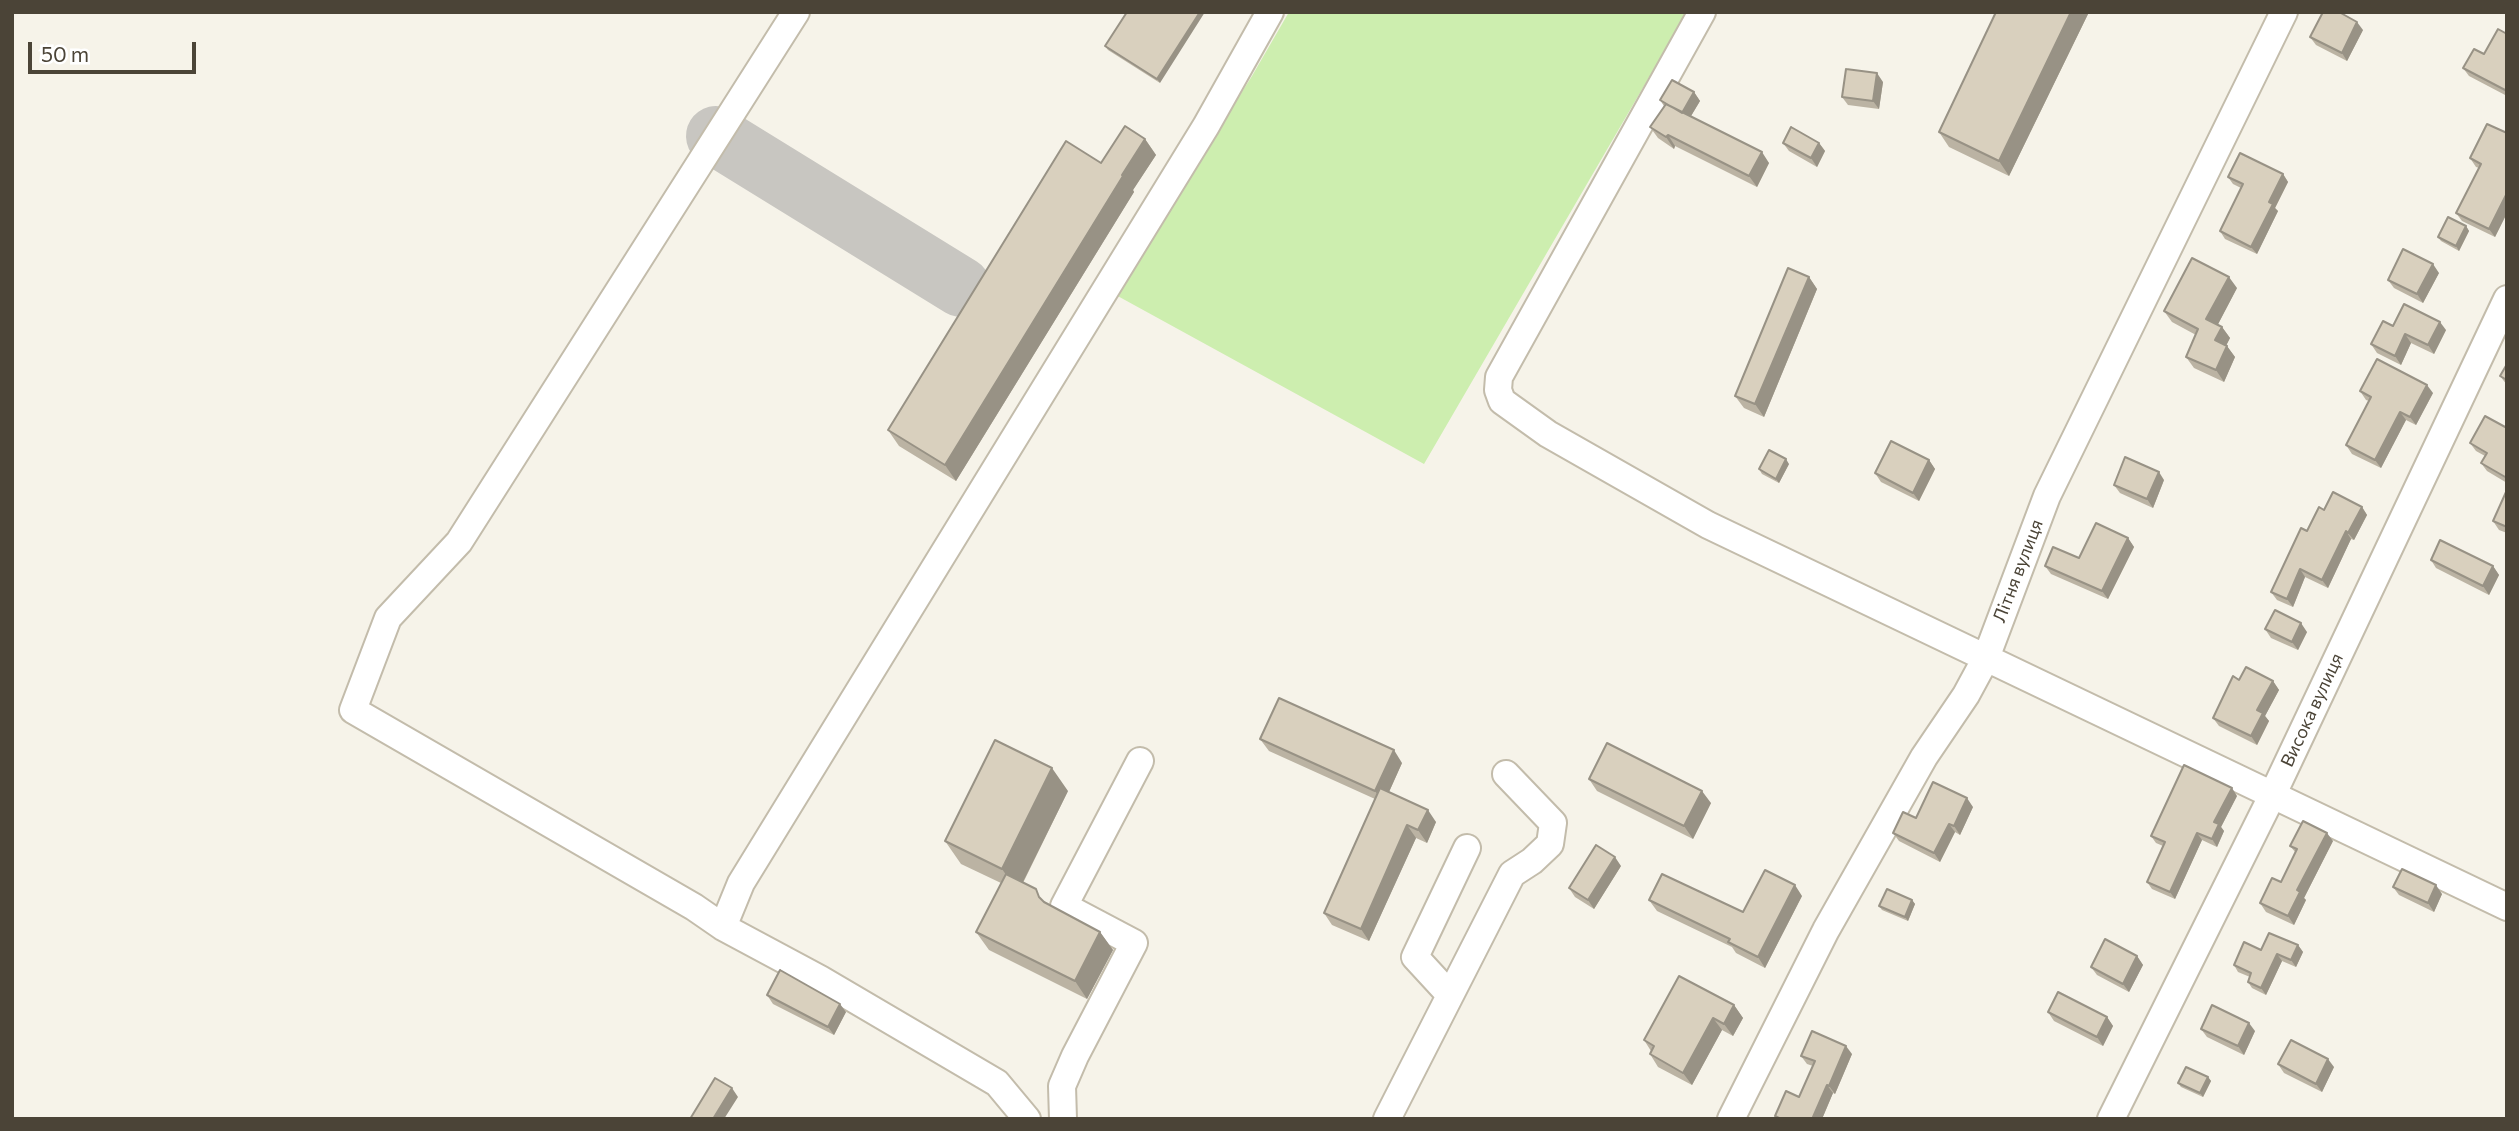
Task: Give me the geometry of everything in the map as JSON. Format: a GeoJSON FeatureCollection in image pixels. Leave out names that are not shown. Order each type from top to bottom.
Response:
{"type":"FeatureCollection","features":[{"type":"Feature","properties":{"kind":"street"},"geometry":{"type":"LineString","coordinates":[[796,12],[459,542],[388,618],[353,710],[694,907],[723,927],[820,979],[997,1083],[1027,1119]]}},
{"type":"Feature","properties":{"kind":"street"},"geometry":{"type":"LineString","coordinates":[[723,927],[741,883],[1206,126],[1270,12]]}},
{"type":"Feature","properties":{"kind":"street"},"geometry":{"type":"LineString","coordinates":[[1702,12],[1499,377],[1498,390],[1502,401],[1548,434],[1708,526],[2507,907]]}},
{"type":"Feature","properties":{"kind":"street","name":"Літня вулиця"},"geometry":{"type":"LineString","coordinates":[[1731,1119],[1826,930],[1924,757],[1966,695],[1986,657],[2047,496],[2284,12]]}},
{"type":"Feature","properties":{"kind":"street","name":"Висока вулиця"},"geometry":{"type":"LineString","coordinates":[[2111,1119],[2272,796],[2507,299]]}},
{"type":"Feature","properties":{"kind":"street"},"geometry":{"type":"LineString","coordinates":[[1063,1119],[1062,1086],[1134,943],[1064,906],[1140,761]]}},
{"type":"Feature","properties":{"kind":"street"},"geometry":{"type":"LineString","coordinates":[[1387,1119],[1512,874],[1532,861],[1550,844],[1553,823],[1506,774]]}},
{"type":"Feature","properties":{"kind":"street"},"geometry":{"type":"LineString","coordinates":[[1451,995],[1415,957],[1467,848]]}},
{"type":"Feature","properties":{"kind":"green space"},"geometry":{"type":"Polygon","coordinates":[[[1289,12],[1687,12],[1424,464],[1114,294],[1252,76],[1289,12]]]}},
{"type":"Feature","properties":{"kind":"building"},"geometry":{"type":"Polygon","coordinates":[[[1127,12],[1200,12],[1157,79],[1105,46],[1127,12]]]}},
{"type":"Feature","properties":{"kind":"building"},"geometry":{"type":"Polygon","coordinates":[[[1996,12],[2071,12],[1999,161],[1939,132],[1996,12]]]}},
{"type":"Feature","properties":{"kind":"building"},"geometry":{"type":"Polygon","coordinates":[[[2323,12],[2339,12],[2357,22],[2342,53],[2310,37],[2323,12]]]}},
{"type":"Feature","properties":{"kind":"building"},"geometry":{"type":"Polygon","coordinates":[[[2498,29],[2507,34],[2507,91],[2463,68],[2474,49],[2484,54],[2498,29]]]}},
{"type":"Feature","properties":{"kind":"building"},"geometry":{"type":"Polygon","coordinates":[[[1846,69],[1877,73],[1873,101],[1842,97],[1846,69]]]}},
{"type":"Feature","properties":{"kind":"building"},"geometry":{"type":"Polygon","coordinates":[[[1672,80],[1694,92],[1682,113],[1660,100],[1672,80]]]}},
{"type":"Feature","properties":{"kind":"building"},"geometry":{"type":"Polygon","coordinates":[[[1666,104],[1762,152],[1749,176],[1650,127],[1666,104]]]}},
{"type":"Feature","properties":{"kind":"building"},"geometry":{"type":"Polygon","coordinates":[[[2487,124],[2507,133],[2507,193],[2489,229],[2456,213],[2481,164],[2470,158],[2487,124]]]}},
{"type":"Feature","properties":{"kind":"building"},"geometry":{"type":"Polygon","coordinates":[[[1125,126],[1145,139],[945,465],[888,430],[1066,141],[1101,163],[1125,126]]]}},
{"type":"Feature","properties":{"kind":"building"},"geometry":{"type":"Polygon","coordinates":[[[1791,127],[1819,143],[1811,158],[1783,143],[1791,127]]]}},
{"type":"Feature","properties":{"kind":"building"},"geometry":{"type":"Polygon","coordinates":[[[2240,153],[2283,174],[2269,202],[2273,204],[2251,247],[2220,231],[2243,184],[2228,177],[2240,153]]]}},
{"type":"Feature","properties":{"kind":"building"},"geometry":{"type":"Polygon","coordinates":[[[2448,217],[2466,226],[2456,246],[2438,237],[2448,217]]]}},
{"type":"Feature","properties":{"kind":"building"},"geometry":{"type":"Polygon","coordinates":[[[2403,249],[2433,264],[2417,294],[2388,280],[2403,249]]]}},
{"type":"Feature","properties":{"kind":"building"},"geometry":{"type":"Polygon","coordinates":[[[2192,258],[2229,277],[2206,319],[2222,327],[2215,340],[2227,346],[2216,370],[2186,357],[2198,329],[2164,311],[2192,258]]]}},
{"type":"Feature","properties":{"kind":"building"},"geometry":{"type":"Polygon","coordinates":[[[1788,268],[1809,277],[1755,404],[1735,396],[1788,268]]]}},
{"type":"Feature","properties":{"kind":"building"},"geometry":{"type":"Polygon","coordinates":[[[2404,304],[2440,322],[2428,345],[2405,334],[2395,356],[2371,344],[2383,321],[2393,326],[2404,304]]]}},
{"type":"Feature","properties":{"kind":"building"},"geometry":{"type":"Polygon","coordinates":[[[2377,359],[2427,385],[2410,417],[2400,412],[2375,460],[2346,445],[2371,397],[2360,391],[2377,359]]]}},
{"type":"Feature","properties":{"kind":"building"},"geometry":{"type":"Polygon","coordinates":[[[2507,364],[2507,380],[2500,376],[2507,364]]]}},
{"type":"Feature","properties":{"kind":"building"},"geometry":{"type":"Polygon","coordinates":[[[2485,416],[2507,428],[2507,478],[2481,463],[2487,453],[2470,443],[2485,416]]]}},
{"type":"Feature","properties":{"kind":"building"},"geometry":{"type":"Polygon","coordinates":[[[1891,441],[1929,460],[1913,493],[1875,473],[1891,441]]]}},
{"type":"Feature","properties":{"kind":"building"},"geometry":{"type":"Polygon","coordinates":[[[1769,450],[1786,459],[1776,479],[1759,469],[1769,450]]]}},
{"type":"Feature","properties":{"kind":"building"},"geometry":{"type":"Polygon","coordinates":[[[2125,457],[2159,472],[2147,499],[2114,485],[2125,457]]]}},
{"type":"Feature","properties":{"kind":"building"},"geometry":{"type":"Polygon","coordinates":[[[2333,492],[2362,507],[2348,533],[2346,531],[2322,580],[2300,569],[2287,599],[2271,592],[2301,528],[2307,531],[2319,507],[2324,510],[2333,492]]]}},
{"type":"Feature","properties":{"kind":"building"},"geometry":{"type":"Polygon","coordinates":[[[2507,492],[2507,527],[2493,521],[2507,492]]]}},
{"type":"Feature","properties":{"kind":"building"},"geometry":{"type":"Polygon","coordinates":[[[2096,523],[2128,538],[2102,591],[2045,566],[2053,547],[2079,558],[2096,523]]]}},
{"type":"Feature","properties":{"kind":"building"},"geometry":{"type":"Polygon","coordinates":[[[2440,540],[2493,566],[2483,586],[2431,560],[2440,540]]]}},
{"type":"Feature","properties":{"kind":"building"},"geometry":{"type":"Polygon","coordinates":[[[2275,610],[2301,623],[2292,642],[2265,629],[2275,610]]]}},
{"type":"Feature","properties":{"kind":"building"},"geometry":{"type":"Polygon","coordinates":[[[2246,667],[2273,681],[2257,710],[2263,713],[2251,736],[2213,718],[2233,676],[2239,680],[2246,667]]]}},
{"type":"Feature","properties":{"kind":"building"},"geometry":{"type":"Polygon","coordinates":[[[1279,698],[1394,750],[1375,791],[1260,739],[1279,698]]]}},
{"type":"Feature","properties":{"kind":"building"},"geometry":{"type":"Polygon","coordinates":[[[995,740],[1052,768],[1002,869],[945,841],[995,740]]]}},
{"type":"Feature","properties":{"kind":"building"},"geometry":{"type":"Polygon","coordinates":[[[1607,743],[1702,791],[1684,826],[1589,779],[1607,743]]]}},
{"type":"Feature","properties":{"kind":"building"},"geometry":{"type":"Polygon","coordinates":[[[2184,765],[2232,788],[2214,822],[2219,824],[2212,839],[2197,833],[2170,892],[2147,882],[2165,842],[2151,836],[2184,765]]]}},
{"type":"Feature","properties":{"kind":"building"},"geometry":{"type":"Polygon","coordinates":[[[1933,782],[1967,798],[1954,826],[1949,824],[1934,853],[1893,833],[1903,812],[1916,818],[1933,782]]]}},
{"type":"Feature","properties":{"kind":"building"},"geometry":{"type":"Polygon","coordinates":[[[1380,788],[1428,810],[1418,830],[1407,825],[1361,929],[1324,913],[1380,788]]]}},
{"type":"Feature","properties":{"kind":"building"},"geometry":{"type":"Polygon","coordinates":[[[2303,821],[2327,833],[2297,890],[2300,892],[2288,916],[2260,903],[2272,878],[2281,882],[2297,849],[2290,846],[2303,821]]]}},
{"type":"Feature","properties":{"kind":"building"},"geometry":{"type":"Polygon","coordinates":[[[1596,845],[1615,857],[1588,900],[1569,888],[1596,845]]]}},
{"type":"Feature","properties":{"kind":"building"},"geometry":{"type":"Polygon","coordinates":[[[2402,869],[2436,885],[2428,903],[2393,887],[2402,869]]]}},
{"type":"Feature","properties":{"kind":"building"},"geometry":{"type":"Polygon","coordinates":[[[1765,870],[1795,885],[1758,957],[1728,942],[1730,939],[1649,900],[1662,874],[1743,912],[1765,870]]]}},
{"type":"Feature","properties":{"kind":"building"},"geometry":{"type":"Polygon","coordinates":[[[1006,874],[1036,889],[1044,902],[1100,932],[1075,981],[976,932],[1006,874]]]}},
{"type":"Feature","properties":{"kind":"building"},"geometry":{"type":"Polygon","coordinates":[[[1887,889],[1912,900],[1905,917],[1879,906],[1887,889]]]}},
{"type":"Feature","properties":{"kind":"building"},"geometry":{"type":"Polygon","coordinates":[[[2269,933],[2298,945],[2291,960],[2277,954],[2261,988],[2248,982],[2251,973],[2234,965],[2244,942],[2261,950],[2269,933]]]}},
{"type":"Feature","properties":{"kind":"building"},"geometry":{"type":"Polygon","coordinates":[[[2105,939],[2137,956],[2123,984],[2091,967],[2105,939]]]}},
{"type":"Feature","properties":{"kind":"building"},"geometry":{"type":"Polygon","coordinates":[[[780,970],[840,1004],[828,1027],[767,995],[780,970]]]}},
{"type":"Feature","properties":{"kind":"building"},"geometry":{"type":"Polygon","coordinates":[[[1679,976],[1734,1005],[1724,1024],[1713,1018],[1683,1073],[1650,1054],[1654,1046],[1644,1040],[1679,976]]]}},
{"type":"Feature","properties":{"kind":"building"},"geometry":{"type":"Polygon","coordinates":[[[2058,992],[2107,1017],[2097,1037],[2048,1012],[2058,992]]]}},
{"type":"Feature","properties":{"kind":"building"},"geometry":{"type":"Polygon","coordinates":[[[2212,1005],[2249,1023],[2238,1046],[2201,1029],[2212,1005]]]}},
{"type":"Feature","properties":{"kind":"building"},"geometry":{"type":"Polygon","coordinates":[[[1812,1031],[1846,1046],[1813,1117],[1818,1119],[1781,1119],[1775,1116],[1786,1091],[1799,1097],[1815,1061],[1801,1056],[1812,1031]]]}},
{"type":"Feature","properties":{"kind":"building"},"geometry":{"type":"Polygon","coordinates":[[[2291,1040],[2328,1059],[2316,1084],[2278,1064],[2291,1040]]]}},
{"type":"Feature","properties":{"kind":"building"},"geometry":{"type":"Polygon","coordinates":[[[2186,1067],[2208,1077],[2200,1093],[2178,1083],[2186,1067]]]}},
{"type":"Feature","properties":{"kind":"building"},"geometry":{"type":"Polygon","coordinates":[[[715,1078],[732,1088],[713,1119],[690,1119],[715,1078]]]}},
{"type":"Feature","properties":{"kind":"taxiway"},"geometry":{"type":"LineString","coordinates":[[716,136],[961,287]]}}]}
